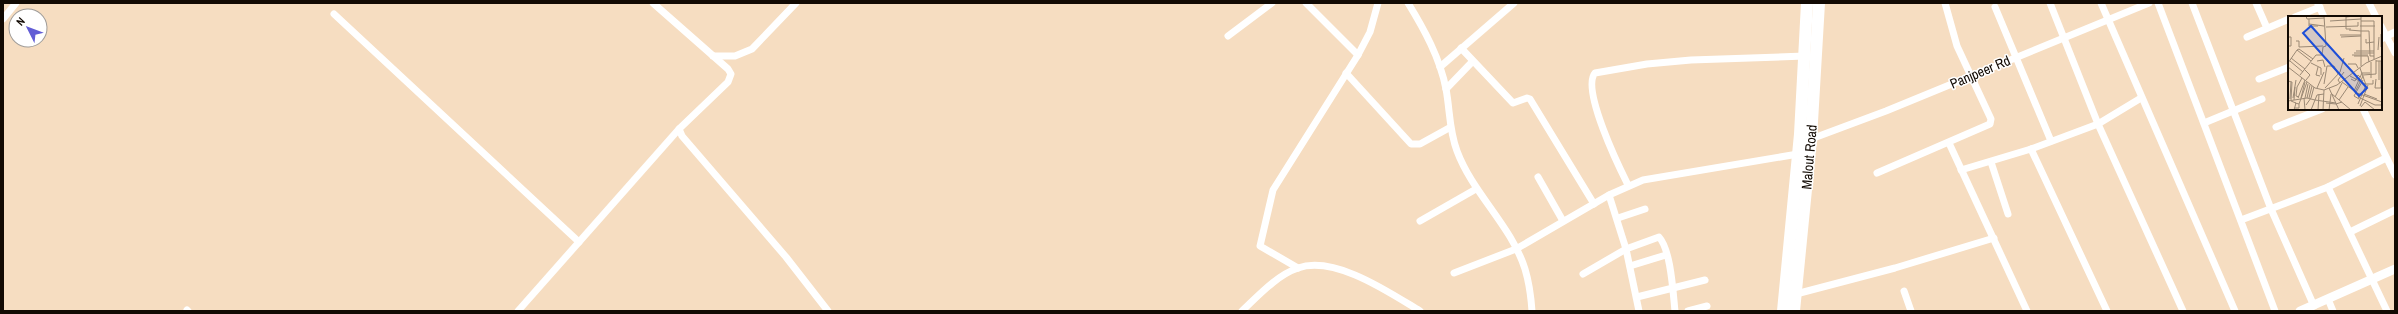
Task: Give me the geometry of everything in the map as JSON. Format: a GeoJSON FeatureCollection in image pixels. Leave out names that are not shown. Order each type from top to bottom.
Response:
{"type":"FeatureCollection","features":[{"type":"Feature","properties":{"kind":"highway","name":"Malout Road"},"geometry":{"type":"LineString","coordinates":[[1783,311],[1798,154],[1807,3]]}},
{"type":"Feature","properties":{"kind":"highway","name":"Malout Road"},"geometry":{"type":"LineString","coordinates":[[1794,311],[1811,139],[1819,3]]}},
{"type":"Feature","properties":{"kind":"street"},"geometry":{"type":"LineString","coordinates":[[3,19],[16,3]]}},
{"type":"Feature","properties":{"kind":"street"},"geometry":{"type":"LineString","coordinates":[[518,311],[679,129],[730,78],[728,69],[654,3]]}},
{"type":"Feature","properties":{"kind":"street"},"geometry":{"type":"LineString","coordinates":[[713,56],[735,56],[752,49],[796,3]]}},
{"type":"Feature","properties":{"kind":"street"},"geometry":{"type":"LineString","coordinates":[[1228,36],[1272,3]]}},
{"type":"Feature","properties":{"kind":"street"},"geometry":{"type":"LineString","coordinates":[[1306,3],[1358,55]]}},
{"type":"Feature","properties":{"kind":"street"},"geometry":{"type":"LineString","coordinates":[[1298,268],[1260,246],[1273,190],[1358,55],[1370,32],[1378,3]]}},
{"type":"Feature","properties":{"kind":"street"},"geometry":{"type":"LineString","coordinates":[[1408,3],[1433,49],[1440,67],[1446,89],[1450,128],[1466,171],[1476,189],[1516,249],[1525,269],[1532,311]]}},
{"type":"Feature","properties":{"kind":"street"},"geometry":{"type":"LineString","coordinates":[[1440,67],[1461,48],[1493,23],[1514,3]]}},
{"type":"Feature","properties":{"kind":"street"},"geometry":{"type":"LineString","coordinates":[[1876,173],[1949,143],[1990,124],[1991,119],[1956,46],[1945,3]]}},
{"type":"Feature","properties":{"kind":"street"},"geometry":{"type":"LineString","coordinates":[[2050,3],[2098,124],[2183,311]]}},
{"type":"Feature","properties":{"kind":"street"},"geometry":{"type":"LineString","coordinates":[[2101,3],[2140,98],[2235,311]]}},
{"type":"Feature","properties":{"kind":"street","name":"Panjpeer Rd"},"geometry":{"type":"LineString","coordinates":[[1811,139],[2149,3]]}},
{"type":"Feature","properties":{"kind":"street"},"geometry":{"type":"LineString","coordinates":[[2158,3],[2275,311]]}},
{"type":"Feature","properties":{"kind":"street"},"geometry":{"type":"LineString","coordinates":[[2192,3],[2271,209],[2314,306]]}},
{"type":"Feature","properties":{"kind":"street"},"geometry":{"type":"LineString","coordinates":[[2256,3],[2267,28]]}},
{"type":"Feature","properties":{"kind":"street"},"geometry":{"type":"LineString","coordinates":[[2369,3],[2376,16]]}},
{"type":"Feature","properties":{"kind":"street"},"geometry":{"type":"LineString","coordinates":[[2297,16],[2319,5],[2324,16]]}},
{"type":"Feature","properties":{"kind":"street"},"geometry":{"type":"LineString","coordinates":[[1995,7],[2051,141]]}},
{"type":"Feature","properties":{"kind":"street"},"geometry":{"type":"LineString","coordinates":[[334,14],[579,242]]}},
{"type":"Feature","properties":{"kind":"street"},"geometry":{"type":"LineString","coordinates":[[2247,37],[2288,19]]}},
{"type":"Feature","properties":{"kind":"street"},"geometry":{"type":"LineString","coordinates":[[2395,32],[2384,37],[2395,53]]}},
{"type":"Feature","properties":{"kind":"street"},"geometry":{"type":"LineString","coordinates":[[1461,48],[1472,62],[1495,82],[1513,103],[1527,98],[1530,99],[1594,204]]}},
{"type":"Feature","properties":{"kind":"street"},"geometry":{"type":"LineString","coordinates":[[1628,185],[1600,122],[1592,81],[1595,73],[1647,64],[1691,60],[1804,56]]}},
{"type":"Feature","properties":{"kind":"street"},"geometry":{"type":"LineString","coordinates":[[1446,89],[1472,62]]}},
{"type":"Feature","properties":{"kind":"street"},"geometry":{"type":"LineString","coordinates":[[2259,79],[2288,67]]}},
{"type":"Feature","properties":{"kind":"street"},"geometry":{"type":"LineString","coordinates":[[1346,73],[1411,144],[1420,144],[1450,128]]}},
{"type":"Feature","properties":{"kind":"street"},"geometry":{"type":"LineString","coordinates":[[1961,170],[2031,149],[2098,124],[2140,98]]}},
{"type":"Feature","properties":{"kind":"street"},"geometry":{"type":"LineString","coordinates":[[2204,123],[2262,98]]}},
{"type":"Feature","properties":{"kind":"street"},"geometry":{"type":"LineString","coordinates":[[2276,126],[2319,110]]}},
{"type":"Feature","properties":{"kind":"street"},"geometry":{"type":"LineString","coordinates":[[2363,110],[2395,175]]}},
{"type":"Feature","properties":{"kind":"street"},"geometry":{"type":"LineString","coordinates":[[679,129],[686,142],[786,257],[828,311]]}},
{"type":"Feature","properties":{"kind":"street"},"geometry":{"type":"LineString","coordinates":[[1949,143],[2027,311]]}},
{"type":"Feature","properties":{"kind":"street"},"geometry":{"type":"LineString","coordinates":[[2031,149],[2107,311]]}},
{"type":"Feature","properties":{"kind":"street"},"geometry":{"type":"LineString","coordinates":[[1454,273],[1516,249],[1628,185],[1643,180],[1798,154]]}},
{"type":"Feature","properties":{"kind":"street"},"geometry":{"type":"LineString","coordinates":[[2240,220],[2328,187],[2386,158]]}},
{"type":"Feature","properties":{"kind":"street"},"geometry":{"type":"LineString","coordinates":[[1991,162],[2008,214]]}},
{"type":"Feature","properties":{"kind":"street"},"geometry":{"type":"LineString","coordinates":[[1538,177],[1563,221]]}},
{"type":"Feature","properties":{"kind":"street"},"geometry":{"type":"LineString","coordinates":[[2328,187],[2387,311]]}},
{"type":"Feature","properties":{"kind":"street"},"geometry":{"type":"LineString","coordinates":[[1420,221],[1476,189]]}},
{"type":"Feature","properties":{"kind":"street"},"geometry":{"type":"LineString","coordinates":[[1609,195],[1618,218],[1639,311]]}},
{"type":"Feature","properties":{"kind":"street"},"geometry":{"type":"LineString","coordinates":[[1618,218],[1645,209]]}},
{"type":"Feature","properties":{"kind":"street"},"geometry":{"type":"LineString","coordinates":[[2350,232],[2395,210]]}},
{"type":"Feature","properties":{"kind":"street"},"geometry":{"type":"LineString","coordinates":[[1583,274],[1626,249],[1656,236],[1662,240],[1666,255],[1673,288],[1674,311]]}},
{"type":"Feature","properties":{"kind":"street"},"geometry":{"type":"LineString","coordinates":[[1796,294],[1895,268],[1994,238]]}},
{"type":"Feature","properties":{"kind":"street"},"geometry":{"type":"LineString","coordinates":[[1630,266],[1666,255]]}},
{"type":"Feature","properties":{"kind":"street"},"geometry":{"type":"LineString","coordinates":[[1242,311],[1273,284],[1298,268],[1310,265],[1325,267],[1360,277],[1381,287],[1420,311]]}},
{"type":"Feature","properties":{"kind":"street"},"geometry":{"type":"LineString","coordinates":[[2300,311],[2395,269]]}},
{"type":"Feature","properties":{"kind":"street"},"geometry":{"type":"LineString","coordinates":[[1637,298],[1705,280]]}},
{"type":"Feature","properties":{"kind":"street"},"geometry":{"type":"LineString","coordinates":[[1904,291],[1911,311]]}},
{"type":"Feature","properties":{"kind":"street"},"geometry":{"type":"LineString","coordinates":[[2328,299],[2333,311]]}},
{"type":"Feature","properties":{"kind":"street"},"geometry":{"type":"LineString","coordinates":[[1688,311],[1707,306]]}}]}
